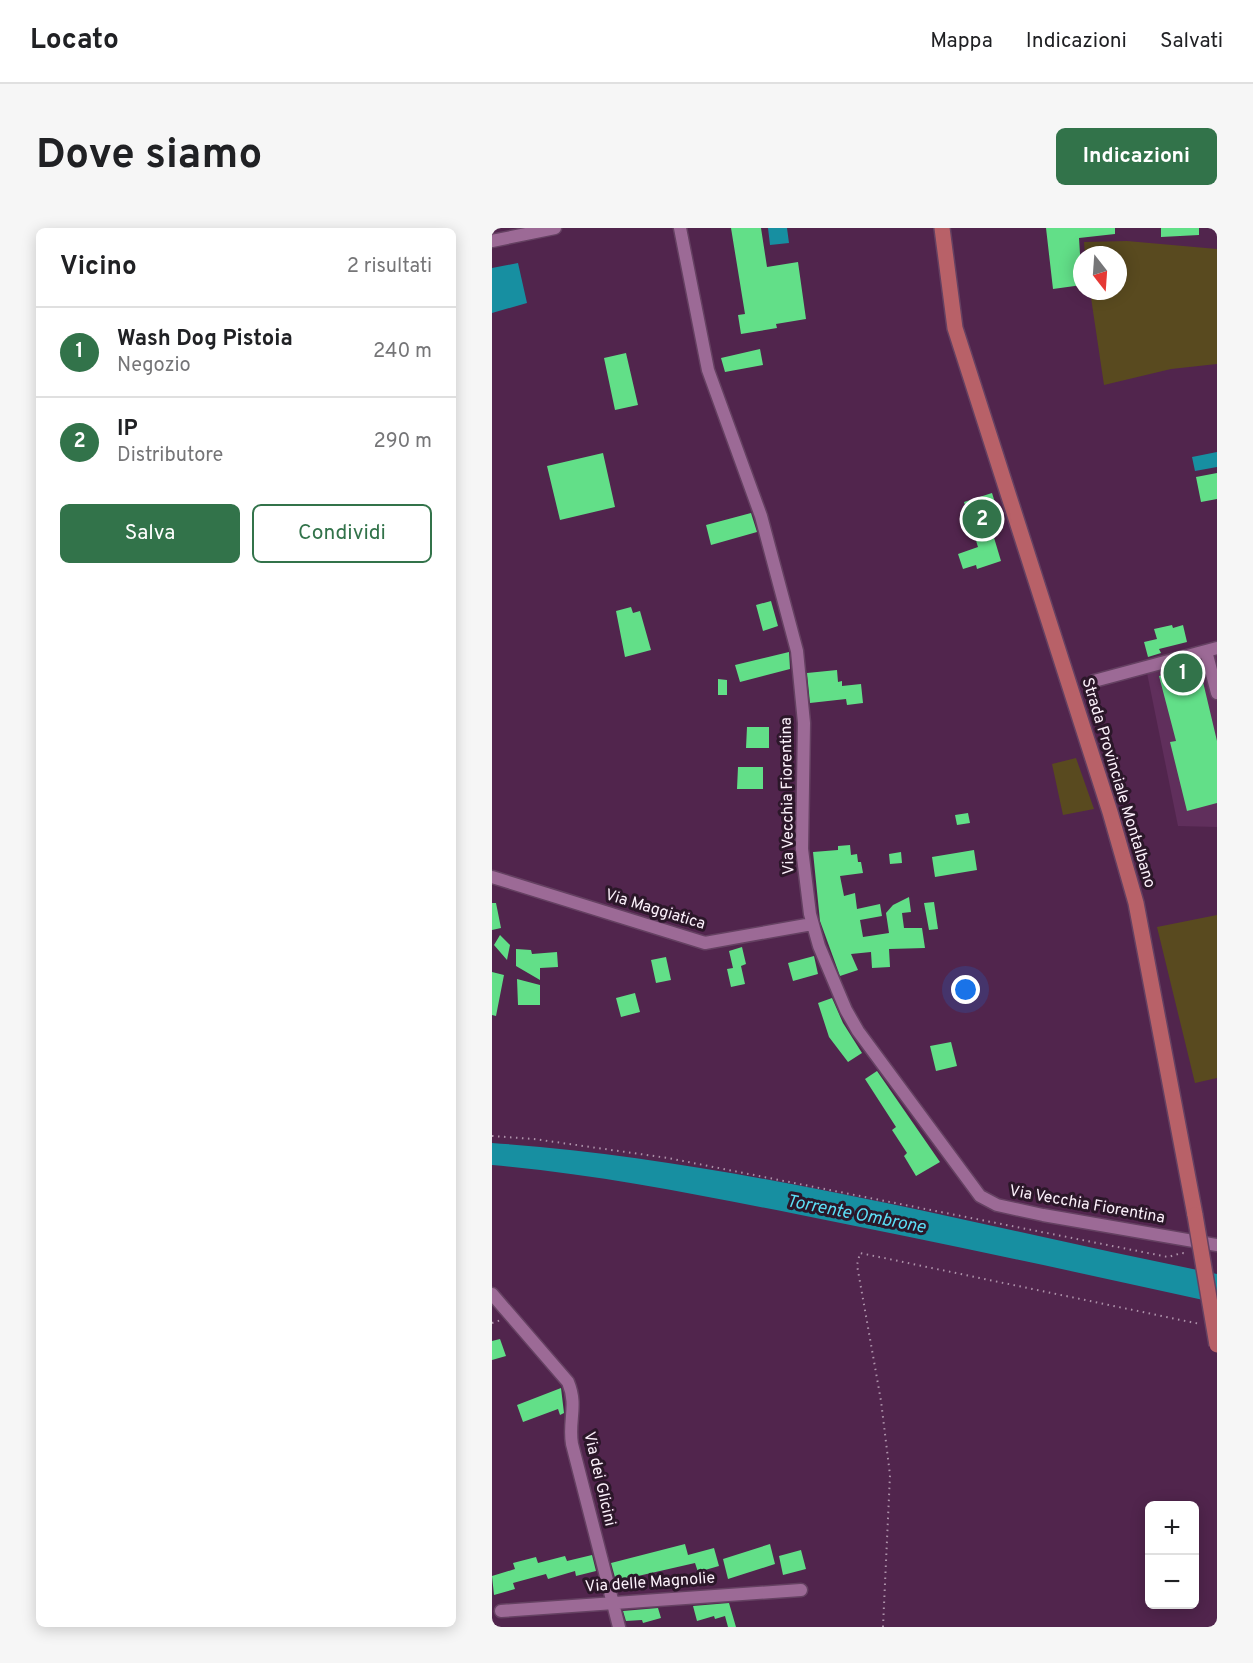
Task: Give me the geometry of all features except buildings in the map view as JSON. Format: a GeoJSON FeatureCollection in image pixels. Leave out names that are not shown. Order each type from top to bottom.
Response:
{"type":"FeatureCollection","features":[{"type":"Feature","properties":{"kind":"main road","name":"Strada Provinciale Montalbano"},"geometry":{"type":"LineString","coordinates":[[945,233],[947,279],[955,328],[1106,801],[1136,903],[1217,1345]]}},
{"type":"Feature","properties":{"kind":"street"},"geometry":{"type":"LineString","coordinates":[[492,241],[555,228]]}},
{"type":"Feature","properties":{"kind":"street","name":"Via Vecchia Fiorentina"},"geometry":{"type":"LineString","coordinates":[[680,228],[708,370],[761,516],[797,651],[804,723],[802,849],[812,924],[846,1010],[858,1031],[980,1196],[997,1205],[1043,1215],[1217,1245]]}},
{"type":"Feature","properties":{"kind":"street"},"geometry":{"type":"LineString","coordinates":[[1094,681],[1211,649],[1217,693]]}},
{"type":"Feature","properties":{"kind":"street","name":"Via Maggiatica"},"geometry":{"type":"LineString","coordinates":[[492,877],[705,943],[812,924]]}},
{"type":"Feature","properties":{"kind":"street","name":"Via dei Glicini"},"geometry":{"type":"LineString","coordinates":[[492,1294],[568,1382],[574,1396],[570,1433],[572,1444],[619,1627]]}},
{"type":"Feature","properties":{"kind":"street","name":"Via delle Magnolie"},"geometry":{"type":"LineString","coordinates":[[501,1611],[612,1601],[801,1590]]}},
{"type":"Feature","properties":{"kind":"path"},"geometry":{"type":"LineString","coordinates":[[492,1136],[534,1139],[668,1158],[1168,1257],[1182,1253],[1192,1255]]}},
{"type":"Feature","properties":{"kind":"path"},"geometry":{"type":"LineString","coordinates":[[883,1627],[890,1475],[881,1401],[857,1265],[860,1253],[1206,1326]]}},
{"type":"Feature","properties":{"kind":"shaded area"},"geometry":{"type":"Polygon","coordinates":[[[1127,241],[1217,249],[1217,364],[1171,369],[1104,385],[1091,300],[1127,300],[1127,246],[1084,246],[1084,242],[1127,241]]]}},
{"type":"Feature","properties":{"kind":"shaded area"},"geometry":{"type":"Polygon","coordinates":[[[1217,644],[1217,827],[1178,826],[1145,663],[1217,644]]]}},
{"type":"Feature","properties":{"kind":"shaded area"},"geometry":{"type":"Polygon","coordinates":[[[1076,758],[1094,809],[1063,815],[1052,764],[1076,758]]]}},
{"type":"Feature","properties":{"kind":"shaded area"},"geometry":{"type":"Polygon","coordinates":[[[1217,915],[1217,1078],[1195,1083],[1157,927],[1217,915]]]}},
{"type":"Feature","properties":{"kind":"water"},"geometry":{"type":"Polygon","coordinates":[[[768,228],[787,228],[789,243],[770,245],[768,228]]]}},
{"type":"Feature","properties":{"kind":"water"},"geometry":{"type":"Polygon","coordinates":[[[518,263],[527,303],[492,313],[492,268],[518,263]]]}},
{"type":"Feature","properties":{"kind":"water"},"geometry":{"type":"Polygon","coordinates":[[[1217,452],[1217,467],[1195,471],[1192,457],[1217,452]]]}},
{"type":"Feature","properties":{"kind":"water","name":"Torrente Ombrone"},"geometry":{"type":"Polygon","coordinates":[[[492,1143],[584,1152],[766,1179],[1217,1274],[1217,1303],[954,1246],[720,1199],[607,1179],[492,1165],[492,1143]]]}},
{"type":"Feature","properties":{"kind":"place","name":"IP"},"geometry":{"type":"Point","coordinates":[982,519]}},
{"type":"Feature","properties":{"kind":"place","name":"Wash Dog Pistoia"},"geometry":{"type":"Point","coordinates":[1183,673]}}]}
